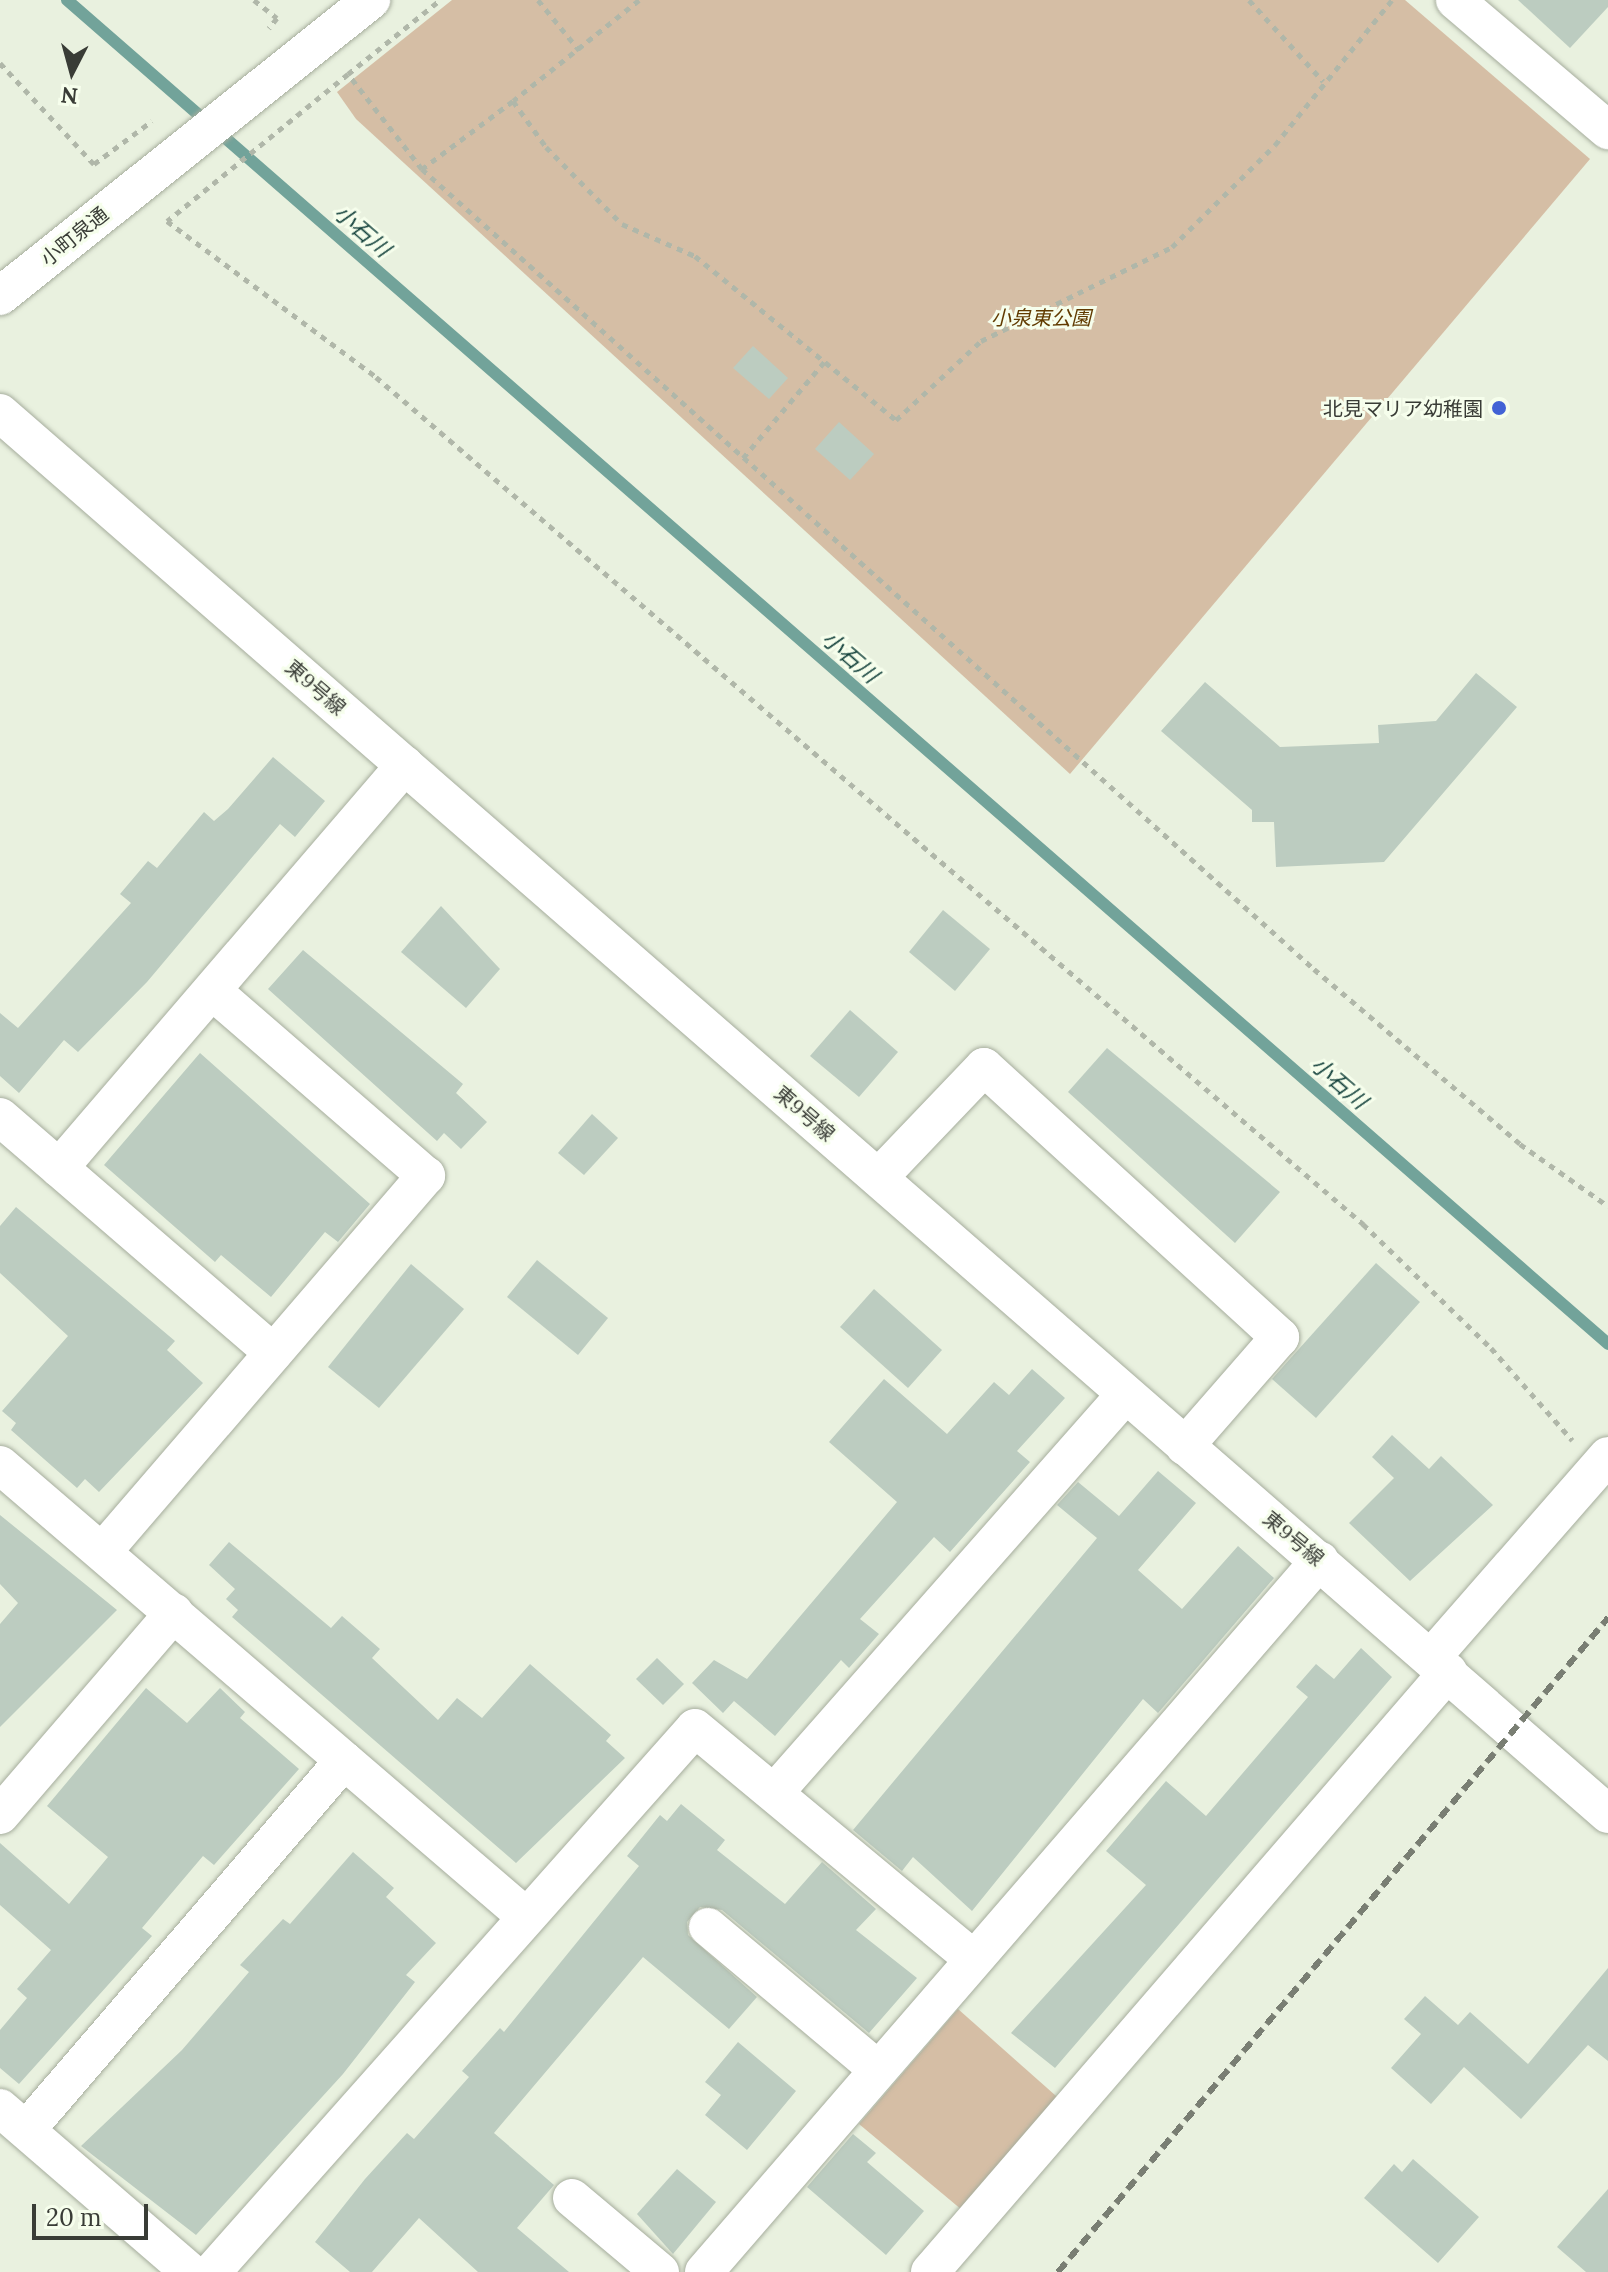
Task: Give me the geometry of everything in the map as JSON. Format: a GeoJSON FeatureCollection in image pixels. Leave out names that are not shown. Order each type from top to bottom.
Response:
{"type":"FeatureCollection","features":[{"type":"Feature","properties":{"kind":"street","name":"小町泉通"},"geometry":{"type":"LineString","coordinates":[[0,296],[371,0]]}},
{"type":"Feature","properties":{"kind":"street"},"geometry":{"type":"LineString","coordinates":[[1455,0],[1608,130]]}},
{"type":"Feature","properties":{"kind":"street","name":"東9号線"},"geometry":{"type":"LineString","coordinates":[[0,413],[879,1177],[1125,1395],[1440,1664],[1608,1814]]}},
{"type":"Feature","properties":{"kind":"street"},"geometry":{"type":"LineString","coordinates":[[59,1168],[215,993],[405,765]]}},
{"type":"Feature","properties":{"kind":"street"},"geometry":{"type":"LineString","coordinates":[[104,1550],[426,1176],[215,993]]}},
{"type":"Feature","properties":{"kind":"street"},"geometry":{"type":"LineString","coordinates":[[879,1177],[984,1067],[1280,1337],[1185,1446]]}},
{"type":"Feature","properties":{"kind":"street"},"geometry":{"type":"LineString","coordinates":[[0,1117],[273,1353]]}},
{"type":"Feature","properties":{"kind":"street"},"geometry":{"type":"LineString","coordinates":[[775,1792],[1125,1395]]}},
{"type":"Feature","properties":{"kind":"street"},"geometry":{"type":"LineString","coordinates":[[930,2272],[1440,1664],[1596,1453]]}},
{"type":"Feature","properties":{"kind":"street"},"geometry":{"type":"LineString","coordinates":[[0,1465],[104,1550],[523,1914]]}},
{"type":"Feature","properties":{"kind":"street"},"geometry":{"type":"LineString","coordinates":[[704,2272],[972,1958],[1320,1560]]}},
{"type":"Feature","properties":{"kind":"street"},"geometry":{"type":"LineString","coordinates":[[0,1815],[174,1613]]}},
{"type":"Feature","properties":{"kind":"street"},"geometry":{"type":"LineString","coordinates":[[212,2272],[523,1914],[695,1728],[972,1958]]}},
{"type":"Feature","properties":{"kind":"street"},"geometry":{"type":"LineString","coordinates":[[190,2272],[14,2118],[344,1761]]}},
{"type":"Feature","properties":{"kind":"street"},"geometry":{"type":"LineString","coordinates":[[708,1927],[877,2069]]}},
{"type":"Feature","properties":{"kind":"street"},"geometry":{"type":"LineString","coordinates":[[572,2198],[660,2272]]}},
{"type":"Feature","properties":{"kind":"path"},"geometry":{"type":"LineString","coordinates":[[254,0],[277,18],[260,39]]}},
{"type":"Feature","properties":{"kind":"path"},"geometry":{"type":"LineString","coordinates":[[440,0],[167,221],[376,377],[1363,1224],[1596,1453]]}},
{"type":"Feature","properties":{"kind":"path"},"geometry":{"type":"LineString","coordinates":[[538,0],[579,50]]}},
{"type":"Feature","properties":{"kind":"path"},"geometry":{"type":"LineString","coordinates":[[422,169],[579,50],[639,0]]}},
{"type":"Feature","properties":{"kind":"path"},"geometry":{"type":"LineString","coordinates":[[1249,0],[1323,81]]}},
{"type":"Feature","properties":{"kind":"path"},"geometry":{"type":"LineString","coordinates":[[513,101],[546,147],[622,224],[695,256],[896,420],[981,341],[1172,247],[1275,145],[1323,81],[1392,0]]}},
{"type":"Feature","properties":{"kind":"path"},"geometry":{"type":"LineString","coordinates":[[0,63],[94,164],[159,116]]}},
{"type":"Feature","properties":{"kind":"path"},"geometry":{"type":"LineString","coordinates":[[348,74],[422,169],[743,458],[1314,969],[1520,1144],[1608,1206]]}},
{"type":"Feature","properties":{"kind":"path"},"geometry":{"type":"LineString","coordinates":[[743,458],[824,362]]}},
{"type":"Feature","properties":{"kind":"green space","name":"小泉東公園"},"geometry":{"type":"Polygon","coordinates":[[[452,0],[1405,0],[1590,159],[1070,774],[356,119],[337,92],[452,0]]]}},
{"type":"Feature","properties":{"kind":"green space"},"geometry":{"type":"Polygon","coordinates":[[[958,2009],[1064,2103],[968,2215],[859,2124],[958,2009]]]}},
{"type":"Feature","properties":{"kind":"building"},"geometry":{"type":"Polygon","coordinates":[[[1518,0],[1608,0],[1608,7],[1570,48],[1518,0]]]}},
{"type":"Feature","properties":{"kind":"building"},"geometry":{"type":"Polygon","coordinates":[[[753,346],[788,378],[769,399],[733,368],[753,346]]]}},
{"type":"Feature","properties":{"kind":"building"},"geometry":{"type":"Polygon","coordinates":[[[839,422],[874,454],[850,480],[815,449],[839,422]]]}},
{"type":"Feature","properties":{"kind":"building"},"geometry":{"type":"Polygon","coordinates":[[[1476,673],[1517,707],[1384,862],[1276,867],[1274,822],[1252,822],[1252,810],[1161,731],[1205,682],[1280,747],[1379,743],[1378,725],[1436,721],[1476,673]]]}},
{"type":"Feature","properties":{"kind":"building"},"geometry":{"type":"Polygon","coordinates":[[[273,757],[325,801],[295,837],[280,824],[147,982],[78,1052],[64,1040],[19,1093],[0,1076],[0,1013],[18,1028],[131,903],[120,894],[148,861],[157,868],[204,812],[214,821],[273,757]]]}},
{"type":"Feature","properties":{"kind":"building"},"geometry":{"type":"Polygon","coordinates":[[[441,906],[500,969],[466,1008],[401,952],[441,906]]]}},
{"type":"Feature","properties":{"kind":"building"},"geometry":{"type":"Polygon","coordinates":[[[943,910],[990,949],[955,991],[909,952],[943,910]]]}},
{"type":"Feature","properties":{"kind":"building"},"geometry":{"type":"Polygon","coordinates":[[[303,950],[463,1084],[456,1093],[487,1122],[461,1149],[444,1133],[437,1141],[268,989],[303,950]]]}},
{"type":"Feature","properties":{"kind":"building"},"geometry":{"type":"Polygon","coordinates":[[[850,1010],[898,1052],[859,1097],[810,1056],[850,1010]]]}},
{"type":"Feature","properties":{"kind":"building"},"geometry":{"type":"Polygon","coordinates":[[[1107,1048],[1280,1192],[1235,1243],[1068,1092],[1107,1048]]]}},
{"type":"Feature","properties":{"kind":"building"},"geometry":{"type":"Polygon","coordinates":[[[200,1053],[370,1204],[338,1242],[325,1232],[271,1297],[221,1255],[215,1262],[104,1165],[200,1053]]]}},
{"type":"Feature","properties":{"kind":"building"},"geometry":{"type":"Polygon","coordinates":[[[592,1114],[618,1138],[584,1175],[558,1153],[592,1114]]]}},
{"type":"Feature","properties":{"kind":"building"},"geometry":{"type":"Polygon","coordinates":[[[16,1207],[175,1341],[167,1350],[203,1383],[99,1492],[85,1479],[77,1488],[11,1430],[16,1423],[2,1411],[68,1336],[0,1273],[0,1226],[16,1207]]]}},
{"type":"Feature","properties":{"kind":"building"},"geometry":{"type":"Polygon","coordinates":[[[537,1260],[608,1318],[578,1355],[507,1297],[537,1260]]]}},
{"type":"Feature","properties":{"kind":"building"},"geometry":{"type":"Polygon","coordinates":[[[1376,1263],[1420,1302],[1316,1418],[1272,1379],[1376,1263]]]}},
{"type":"Feature","properties":{"kind":"building"},"geometry":{"type":"Polygon","coordinates":[[[411,1264],[464,1309],[379,1408],[328,1367],[411,1264]]]}},
{"type":"Feature","properties":{"kind":"building"},"geometry":{"type":"Polygon","coordinates":[[[874,1289],[942,1350],[908,1388],[840,1327],[874,1289]]]}},
{"type":"Feature","properties":{"kind":"building"},"geometry":{"type":"Polygon","coordinates":[[[1032,1369],[1065,1398],[1017,1451],[1030,1462],[950,1552],[934,1537],[860,1619],[879,1634],[849,1668],[841,1660],[775,1736],[734,1701],[723,1713],[692,1683],[714,1660],[747,1679],[897,1502],[829,1442],[884,1379],[947,1434],[994,1382],[1009,1395],[1032,1369]]]}},
{"type":"Feature","properties":{"kind":"building"},"geometry":{"type":"Polygon","coordinates":[[[1392,1435],[1429,1469],[1441,1456],[1493,1505],[1410,1581],[1349,1523],[1394,1478],[1372,1457],[1392,1435]]]}},
{"type":"Feature","properties":{"kind":"building"},"geometry":{"type":"Polygon","coordinates":[[[1158,1471],[1196,1503],[1138,1570],[1182,1609],[1238,1546],[1274,1578],[1158,1713],[1143,1699],[972,1911],[913,1857],[902,1871],[853,1830],[1097,1538],[1057,1505],[1078,1482],[1119,1516],[1158,1471]]]}},
{"type":"Feature","properties":{"kind":"building"},"geometry":{"type":"Polygon","coordinates":[[[0,1515],[117,1610],[0,1727],[0,1624],[18,1603],[0,1584],[0,1515]]]}},
{"type":"Feature","properties":{"kind":"building"},"geometry":{"type":"Polygon","coordinates":[[[229,1542],[331,1628],[342,1616],[380,1649],[372,1658],[438,1720],[457,1698],[482,1718],[530,1664],[611,1735],[606,1741],[625,1758],[516,1863],[232,1617],[238,1610],[226,1599],[235,1589],[209,1565],[229,1542]]]}},
{"type":"Feature","properties":{"kind":"building"},"geometry":{"type":"Polygon","coordinates":[[[1361,1648],[1392,1677],[1055,2068],[1011,2033],[1146,1885],[1106,1851],[1166,1781],[1206,1816],[1308,1697],[1296,1687],[1316,1664],[1334,1679],[1361,1648]]]}},
{"type":"Feature","properties":{"kind":"building"},"geometry":{"type":"Polygon","coordinates":[[[657,1658],[684,1684],[663,1705],[636,1679],[657,1658]]]}},
{"type":"Feature","properties":{"kind":"building"},"geometry":{"type":"Polygon","coordinates":[[[146,1688],[187,1723],[220,1688],[245,1712],[240,1718],[299,1769],[214,1865],[203,1856],[142,1928],[152,1936],[19,2084],[0,2068],[0,2030],[27,1998],[17,1989],[51,1950],[0,1905],[0,1843],[69,1904],[108,1857],[47,1806],[146,1688]]]}},
{"type":"Feature","properties":{"kind":"building"},"geometry":{"type":"Polygon","coordinates":[[[681,1804],[725,1840],[717,1850],[785,1904],[822,1862],[876,1909],[856,1930],[917,1978],[869,2033],[722,1910],[700,1907],[687,1922],[688,1935],[757,1997],[729,2029],[643,1957],[494,2133],[554,2185],[517,2228],[569,2272],[478,2272],[419,2218],[372,2272],[350,2272],[315,2242],[365,2179],[407,2133],[414,2139],[469,2077],[462,2071],[500,2028],[504,2032],[639,1866],[627,1856],[660,1815],[667,1821],[681,1804]]]}},
{"type":"Feature","properties":{"kind":"building"},"geometry":{"type":"Polygon","coordinates":[[[353,1852],[394,1888],[386,1897],[436,1943],[406,1975],[415,1982],[343,2074],[196,2235],[81,2146],[182,2050],[249,1972],[240,1965],[283,1919],[290,1924],[353,1852]]]}},
{"type":"Feature","properties":{"kind":"building"},"geometry":{"type":"Polygon","coordinates":[[[1608,1968],[1608,2061],[1588,2045],[1521,2119],[1464,2067],[1431,2104],[1391,2068],[1421,2034],[1404,2019],[1425,1996],[1458,2025],[1470,2012],[1528,2064],[1608,1968]]]}},
{"type":"Feature","properties":{"kind":"building"},"geometry":{"type":"Polygon","coordinates":[[[738,2042],[796,2091],[747,2150],[705,2115],[721,2095],[705,2082],[738,2042]]]}},
{"type":"Feature","properties":{"kind":"building"},"geometry":{"type":"Polygon","coordinates":[[[853,2134],[876,2153],[867,2162],[924,2211],[886,2255],[807,2187],[853,2134]]]}},
{"type":"Feature","properties":{"kind":"building"},"geometry":{"type":"Polygon","coordinates":[[[1413,2159],[1479,2217],[1438,2263],[1364,2198],[1394,2164],[1402,2172],[1413,2159]]]}},
{"type":"Feature","properties":{"kind":"building"},"geometry":{"type":"Polygon","coordinates":[[[677,2169],[716,2202],[673,2254],[637,2214],[677,2169]]]}},
{"type":"Feature","properties":{"kind":"building"},"geometry":{"type":"Polygon","coordinates":[[[1608,2189],[1608,2272],[1586,2272],[1557,2247],[1608,2189]]]}},
{"type":"Feature","properties":{"kind":"waterway","name":"小石川"},"geometry":{"type":"LineString","coordinates":[[67,0],[1608,1344]]}},
{"type":"Feature","properties":{"kind":"railway"},"geometry":{"type":"LineString","coordinates":[[1058,2272],[1608,1618]]}},
{"type":"Feature","properties":{"kind":"place","name":"北見マリア幼稚園"},"geometry":{"type":"Point","coordinates":[1499,408]}}]}
